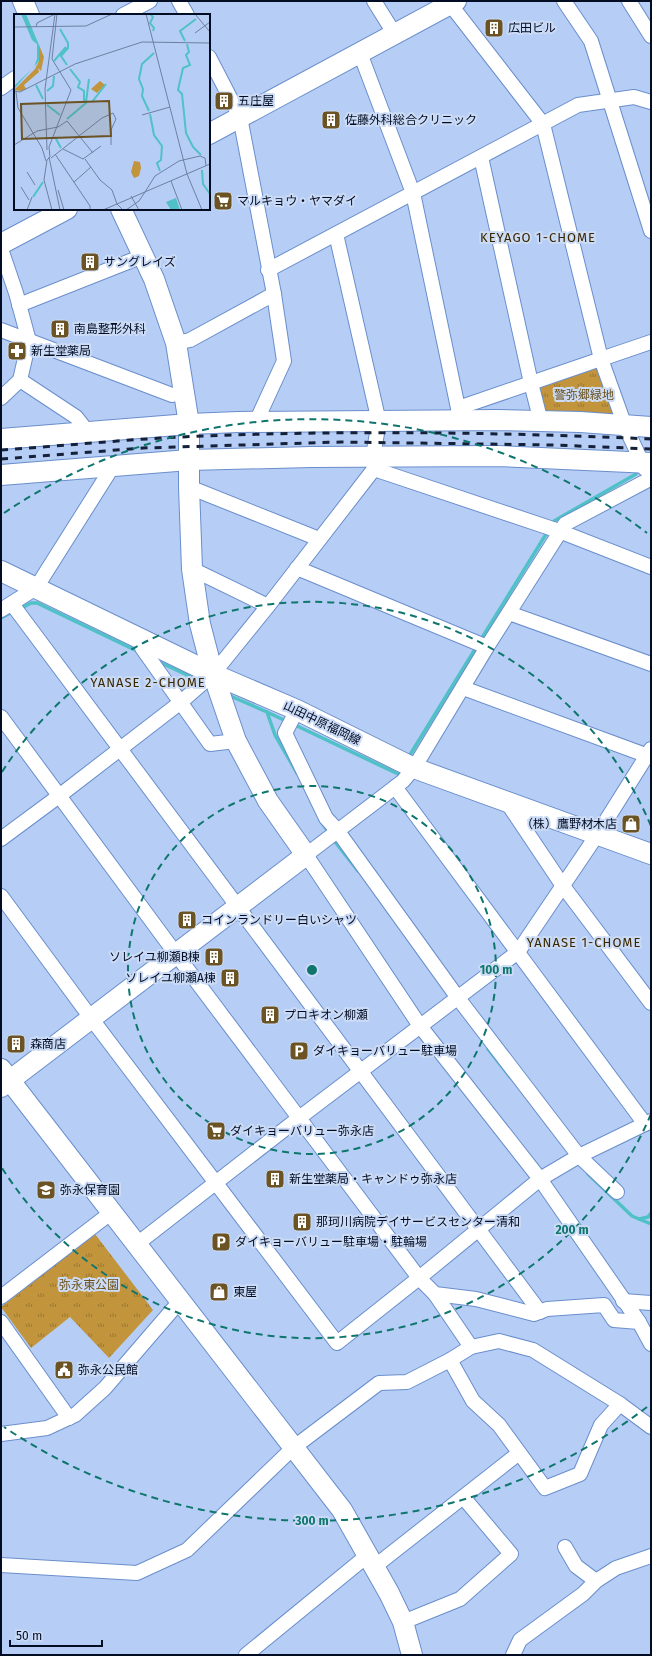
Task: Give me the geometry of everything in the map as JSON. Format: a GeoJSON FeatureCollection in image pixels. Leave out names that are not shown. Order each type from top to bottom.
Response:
{"type":"FeatureCollection","features":[{"type":"Feature","properties":{"kind":"street"},"geometry":{"type":"LineString","coordinates":[[22,1],[28,14]]}},
{"type":"Feature","properties":{"kind":"street"},"geometry":{"type":"LineString","coordinates":[[125,14],[150,1]]}},
{"type":"Feature","properties":{"kind":"street"},"geometry":{"type":"LineString","coordinates":[[179,1],[186,14]]}},
{"type":"Feature","properties":{"kind":"street"},"geometry":{"type":"LineString","coordinates":[[374,1],[394,33]]}},
{"type":"Feature","properties":{"kind":"street"},"geometry":{"type":"LineString","coordinates":[[564,1],[591,41],[651,231]]}},
{"type":"Feature","properties":{"kind":"street"},"geometry":{"type":"LineString","coordinates":[[629,1],[651,36]]}},
{"type":"Feature","properties":{"kind":"street"},"geometry":{"type":"LineString","coordinates":[[210,133],[360,53],[394,33],[453,3],[543,124],[601,359],[625,426],[648,471]]}},
{"type":"Feature","properties":{"kind":"street"},"geometry":{"type":"LineString","coordinates":[[360,53],[413,194],[461,414]]}},
{"type":"Feature","properties":{"kind":"street"},"geometry":{"type":"LineString","coordinates":[[210,60],[240,117],[268,270],[274,294],[284,361],[256,422]]}},
{"type":"Feature","properties":{"kind":"street"},"geometry":{"type":"LineString","coordinates":[[1,88],[14,79]]}},
{"type":"Feature","properties":{"kind":"street"},"geometry":{"type":"LineString","coordinates":[[268,270],[578,105],[634,97],[651,102]]}},
{"type":"Feature","properties":{"kind":"street"},"geometry":{"type":"LineString","coordinates":[[481,157],[541,422]]}},
{"type":"Feature","properties":{"kind":"street"},"geometry":{"type":"LineString","coordinates":[[1,244],[65,210]]}},
{"type":"Feature","properties":{"kind":"street"},"geometry":{"type":"LineString","coordinates":[[121,210],[154,279],[176,343],[189,424],[189,487],[192,569],[200,624],[211,684],[236,741],[268,801],[306,855],[420,1026],[540,1179],[623,1301],[639,1322],[651,1344]]}},
{"type":"Feature","properties":{"kind":"street"},"geometry":{"type":"LineString","coordinates":[[1,838],[59,796],[181,702],[211,684],[268,606],[320,540],[374,463],[379,422],[336,234]]}},
{"type":"Feature","properties":{"kind":"street"},"geometry":{"type":"LineString","coordinates":[[1,249],[29,341],[20,380],[1,398]]}},
{"type":"Feature","properties":{"kind":"street"},"geometry":{"type":"LineString","coordinates":[[19,305],[143,256]]}},
{"type":"Feature","properties":{"kind":"street"},"geometry":{"type":"LineString","coordinates":[[176,343],[190,340],[274,294]]}},
{"type":"Feature","properties":{"kind":"street"},"geometry":{"type":"LineString","coordinates":[[1,330],[172,395],[184,392]]}},
{"type":"Feature","properties":{"kind":"street"},"geometry":{"type":"LineString","coordinates":[[461,414],[531,383],[651,342]]}},
{"type":"Feature","properties":{"kind":"street"},"geometry":{"type":"LineString","coordinates":[[20,380],[76,417],[88,432]]}},
{"type":"Feature","properties":{"kind":"street"},"geometry":{"type":"LineString","coordinates":[[1,439],[189,424],[256,422],[379,422],[461,414],[541,422],[651,427]]}},
{"type":"Feature","properties":{"kind":"street"},"geometry":{"type":"LineString","coordinates":[[1,475],[190,460],[374,463],[498,456],[648,471]]}},
{"type":"Feature","properties":{"kind":"street"},"geometry":{"type":"LineString","coordinates":[[374,463],[559,531],[651,567]]}},
{"type":"Feature","properties":{"kind":"street"},"geometry":{"type":"LineString","coordinates":[[113,466],[36,588],[11,610],[120,748],[540,1312]]}},
{"type":"Feature","properties":{"kind":"street"},"geometry":{"type":"LineString","coordinates":[[412,1655],[403,1622],[342,1510],[112,1212],[4,1079],[91,1018],[403,781],[408,765],[462,688],[559,531],[565,524],[648,471]]}},
{"type":"Feature","properties":{"kind":"street"},"geometry":{"type":"LineString","coordinates":[[189,487],[320,540]]}},
{"type":"Feature","properties":{"kind":"street"},"geometry":{"type":"LineString","coordinates":[[297,568],[487,647]]}},
{"type":"Feature","properties":{"kind":"street"},"geometry":{"type":"LineString","coordinates":[[192,569],[268,606]]}},
{"type":"Feature","properties":{"kind":"street","name":"山田中原福岡線"},"geometry":{"type":"LineString","coordinates":[[1,571],[142,643],[211,684],[408,765],[651,854]]}},
{"type":"Feature","properties":{"kind":"street"},"geometry":{"type":"LineString","coordinates":[[509,613],[651,664]]}},
{"type":"Feature","properties":{"kind":"street"},"geometry":{"type":"LineString","coordinates":[[142,643],[153,663],[210,744],[236,741]]}},
{"type":"Feature","properties":{"kind":"street"},"geometry":{"type":"LineString","coordinates":[[137,1244],[299,1118],[518,952],[650,754],[462,688]]}},
{"type":"Feature","properties":{"kind":"street"},"geometry":{"type":"LineString","coordinates":[[1,717],[299,1118],[420,1278],[435,1294],[471,1347]]}},
{"type":"Feature","properties":{"kind":"street"},"geometry":{"type":"LineString","coordinates":[[293,718],[284,733],[326,818],[337,830],[575,1159],[617,1192]]}},
{"type":"Feature","properties":{"kind":"street"},"geometry":{"type":"LineString","coordinates":[[1,896],[91,1018],[337,1343],[420,1278],[540,1179],[575,1159],[648,1123],[518,952],[396,787]]}},
{"type":"Feature","properties":{"kind":"street"},"geometry":{"type":"LineString","coordinates":[[506,801],[563,886],[651,1003]]}},
{"type":"Feature","properties":{"kind":"street"},"geometry":{"type":"LineString","coordinates":[[1,1297],[112,1212]]}},
{"type":"Feature","properties":{"kind":"street"},"geometry":{"type":"LineString","coordinates":[[435,1294],[476,1299],[534,1314],[547,1309],[604,1305],[614,1320],[639,1322]]}},
{"type":"Feature","properties":{"kind":"street"},"geometry":{"type":"LineString","coordinates":[[1,1434],[47,1428],[75,1415],[105,1388],[180,1301]]}},
{"type":"Feature","properties":{"kind":"street"},"geometry":{"type":"LineString","coordinates":[[623,1301],[651,1303]]}},
{"type":"Feature","properties":{"kind":"street"},"geometry":{"type":"LineString","coordinates":[[1,1322],[69,1418]]}},
{"type":"Feature","properties":{"kind":"street"},"geometry":{"type":"LineString","coordinates":[[1,1565],[137,1573],[187,1550],[293,1448],[378,1383],[407,1382],[450,1360],[471,1347],[499,1342],[533,1350],[620,1404],[651,1427]]}},
{"type":"Feature","properties":{"kind":"street"},"geometry":{"type":"LineString","coordinates":[[450,1360],[473,1401],[499,1425],[545,1488],[580,1474],[601,1425],[620,1404]]}},
{"type":"Feature","properties":{"kind":"street"},"geometry":{"type":"LineString","coordinates":[[246,1655],[371,1561],[463,1496],[519,1453]]}},
{"type":"Feature","properties":{"kind":"street"},"geometry":{"type":"LineString","coordinates":[[403,1622],[460,1599],[511,1554],[463,1496]]}},
{"type":"Feature","properties":{"kind":"street"},"geometry":{"type":"LineString","coordinates":[[565,1547],[576,1566],[596,1581]]}},
{"type":"Feature","properties":{"kind":"street"},"geometry":{"type":"LineString","coordinates":[[512,1655],[520,1640],[583,1594],[596,1581],[616,1568],[651,1556]]}},
{"type":"Feature","properties":{"kind":"green space","name":"警弥郷緑地"},"geometry":{"type":"Polygon","coordinates":[[[600,361],[622,424],[542,420],[533,384],[600,361]]]}},
{"type":"Feature","properties":{"kind":"green space","name":"弥永東公園"},"geometry":{"type":"Polygon","coordinates":[[[95,1234],[153,1310],[109,1358],[70,1317],[31,1348],[1,1307],[95,1234]]]}},
{"type":"Feature","properties":{"kind":"waterway"},"geometry":{"type":"LineString","coordinates":[[552,525],[554,521],[636,474]]}},
{"type":"Feature","properties":{"kind":"waterway"},"geometry":{"type":"LineString","coordinates":[[480,641],[548,531]]}},
{"type":"Feature","properties":{"kind":"waterway"},"geometry":{"type":"LineString","coordinates":[[20,609],[31,603],[37,603],[139,652]]}},
{"type":"Feature","properties":{"kind":"waterway"},"geometry":{"type":"LineString","coordinates":[[1,618],[14,611]]}},
{"type":"Feature","properties":{"kind":"waterway"},"geometry":{"type":"LineString","coordinates":[[408,758],[477,646]]}},
{"type":"Feature","properties":{"kind":"waterway"},"geometry":{"type":"LineString","coordinates":[[157,661],[200,681]]}},
{"type":"Feature","properties":{"kind":"waterway"},"geometry":{"type":"LineString","coordinates":[[228,695],[267,712],[275,735],[297,773]]}},
{"type":"Feature","properties":{"kind":"waterway"},"geometry":{"type":"LineString","coordinates":[[267,712],[288,722]]}},
{"type":"Feature","properties":{"kind":"waterway"},"geometry":{"type":"LineString","coordinates":[[293,724],[398,774],[401,769]]}},
{"type":"Feature","properties":{"kind":"waterway"},"geometry":{"type":"LineString","coordinates":[[320,820],[329,833]]}},
{"type":"Feature","properties":{"kind":"waterway"},"geometry":{"type":"LineString","coordinates":[[332,838],[358,871]]}},
{"type":"Feature","properties":{"kind":"waterway"},"geometry":{"type":"LineString","coordinates":[[488,1049],[510,1077]]}},
{"type":"Feature","properties":{"kind":"waterway"},"geometry":{"type":"LineString","coordinates":[[588,1174],[632,1216],[639,1219],[648,1217],[651,1213]]}},
{"type":"Feature","properties":{"kind":"waterway"},"geometry":{"type":"LineString","coordinates":[[639,1219],[651,1224]]}},
{"type":"Feature","properties":{"kind":"railway"},"geometry":{"type":"LineString","coordinates":[[1,450],[158,438],[298,433],[474,433],[651,439]]}},
{"type":"Feature","properties":{"kind":"railway"},"geometry":{"type":"LineString","coordinates":[[1,459],[143,448],[341,442],[554,445],[651,449]]}},
{"type":"Feature","properties":{"kind":"place","name":"広田ビル"},"geometry":{"type":"Point","coordinates":[494,28]}},
{"type":"Feature","properties":{"kind":"place","name":"五庄屋"},"geometry":{"type":"Point","coordinates":[224,101]}},
{"type":"Feature","properties":{"kind":"place","name":"佐藤外科総合クリニック"},"geometry":{"type":"Point","coordinates":[331,120]}},
{"type":"Feature","properties":{"kind":"place","name":"マルキョウ・ヤマダイ"},"geometry":{"type":"Point","coordinates":[223,201]}},
{"type":"Feature","properties":{"kind":"place","name":"サングレイズ"},"geometry":{"type":"Point","coordinates":[90,262]}},
{"type":"Feature","properties":{"kind":"place","name":"南島整形外科"},"geometry":{"type":"Point","coordinates":[60,329]}},
{"type":"Feature","properties":{"kind":"place","name":"新生堂薬局"},"geometry":{"type":"Point","coordinates":[17,351]}},
{"type":"Feature","properties":{"kind":"place","name":"（株）鷹野材木店"},"geometry":{"type":"Point","coordinates":[631,824]}},
{"type":"Feature","properties":{"kind":"place","name":"コインランドリー白いシャツ"},"geometry":{"type":"Point","coordinates":[187,920]}},
{"type":"Feature","properties":{"kind":"place","name":"ソレイユ柳瀬B棟"},"geometry":{"type":"Point","coordinates":[214,957]}},
{"type":"Feature","properties":{"kind":"place","name":"ソレイユ柳瀬A棟"},"geometry":{"type":"Point","coordinates":[230,978]}},
{"type":"Feature","properties":{"kind":"place","name":"プロキオン柳瀬"},"geometry":{"type":"Point","coordinates":[270,1015]}},
{"type":"Feature","properties":{"kind":"place","name":"森商店"},"geometry":{"type":"Point","coordinates":[16,1044]}},
{"type":"Feature","properties":{"kind":"place","name":"ダイキョーバリュー駐車場"},"geometry":{"type":"Point","coordinates":[299,1051]}},
{"type":"Feature","properties":{"kind":"place","name":"ダイキョーバリュー弥永店"},"geometry":{"type":"Point","coordinates":[216,1131]}},
{"type":"Feature","properties":{"kind":"place","name":"新生堂薬局・キャンドゥ弥永店"},"geometry":{"type":"Point","coordinates":[275,1179]}},
{"type":"Feature","properties":{"kind":"place","name":"弥永保育園"},"geometry":{"type":"Point","coordinates":[46,1190]}},
{"type":"Feature","properties":{"kind":"place","name":"那珂川病院デイサービスセンター清和"},"geometry":{"type":"Point","coordinates":[302,1222]}},
{"type":"Feature","properties":{"kind":"place","name":"ダイキョーバリュー駐車場・駐輪場"},"geometry":{"type":"Point","coordinates":[221,1242]}},
{"type":"Feature","properties":{"kind":"place","name":"東屋"},"geometry":{"type":"Point","coordinates":[219,1292]}},
{"type":"Feature","properties":{"kind":"place","name":"弥永公民館"},"geometry":{"type":"Point","coordinates":[64,1370]}},
{"type":"Feature","properties":{"kind":"district","name":"KEYAGO 1-CHOME"},"geometry":{"type":"Point","coordinates":[538,237]}},
{"type":"Feature","properties":{"kind":"district","name":"YANASE 2-CHOME"},"geometry":{"type":"Point","coordinates":[148,682]}},
{"type":"Feature","properties":{"kind":"district","name":"YANASE 1-CHOME"},"geometry":{"type":"Point","coordinates":[584,942]}}]}
